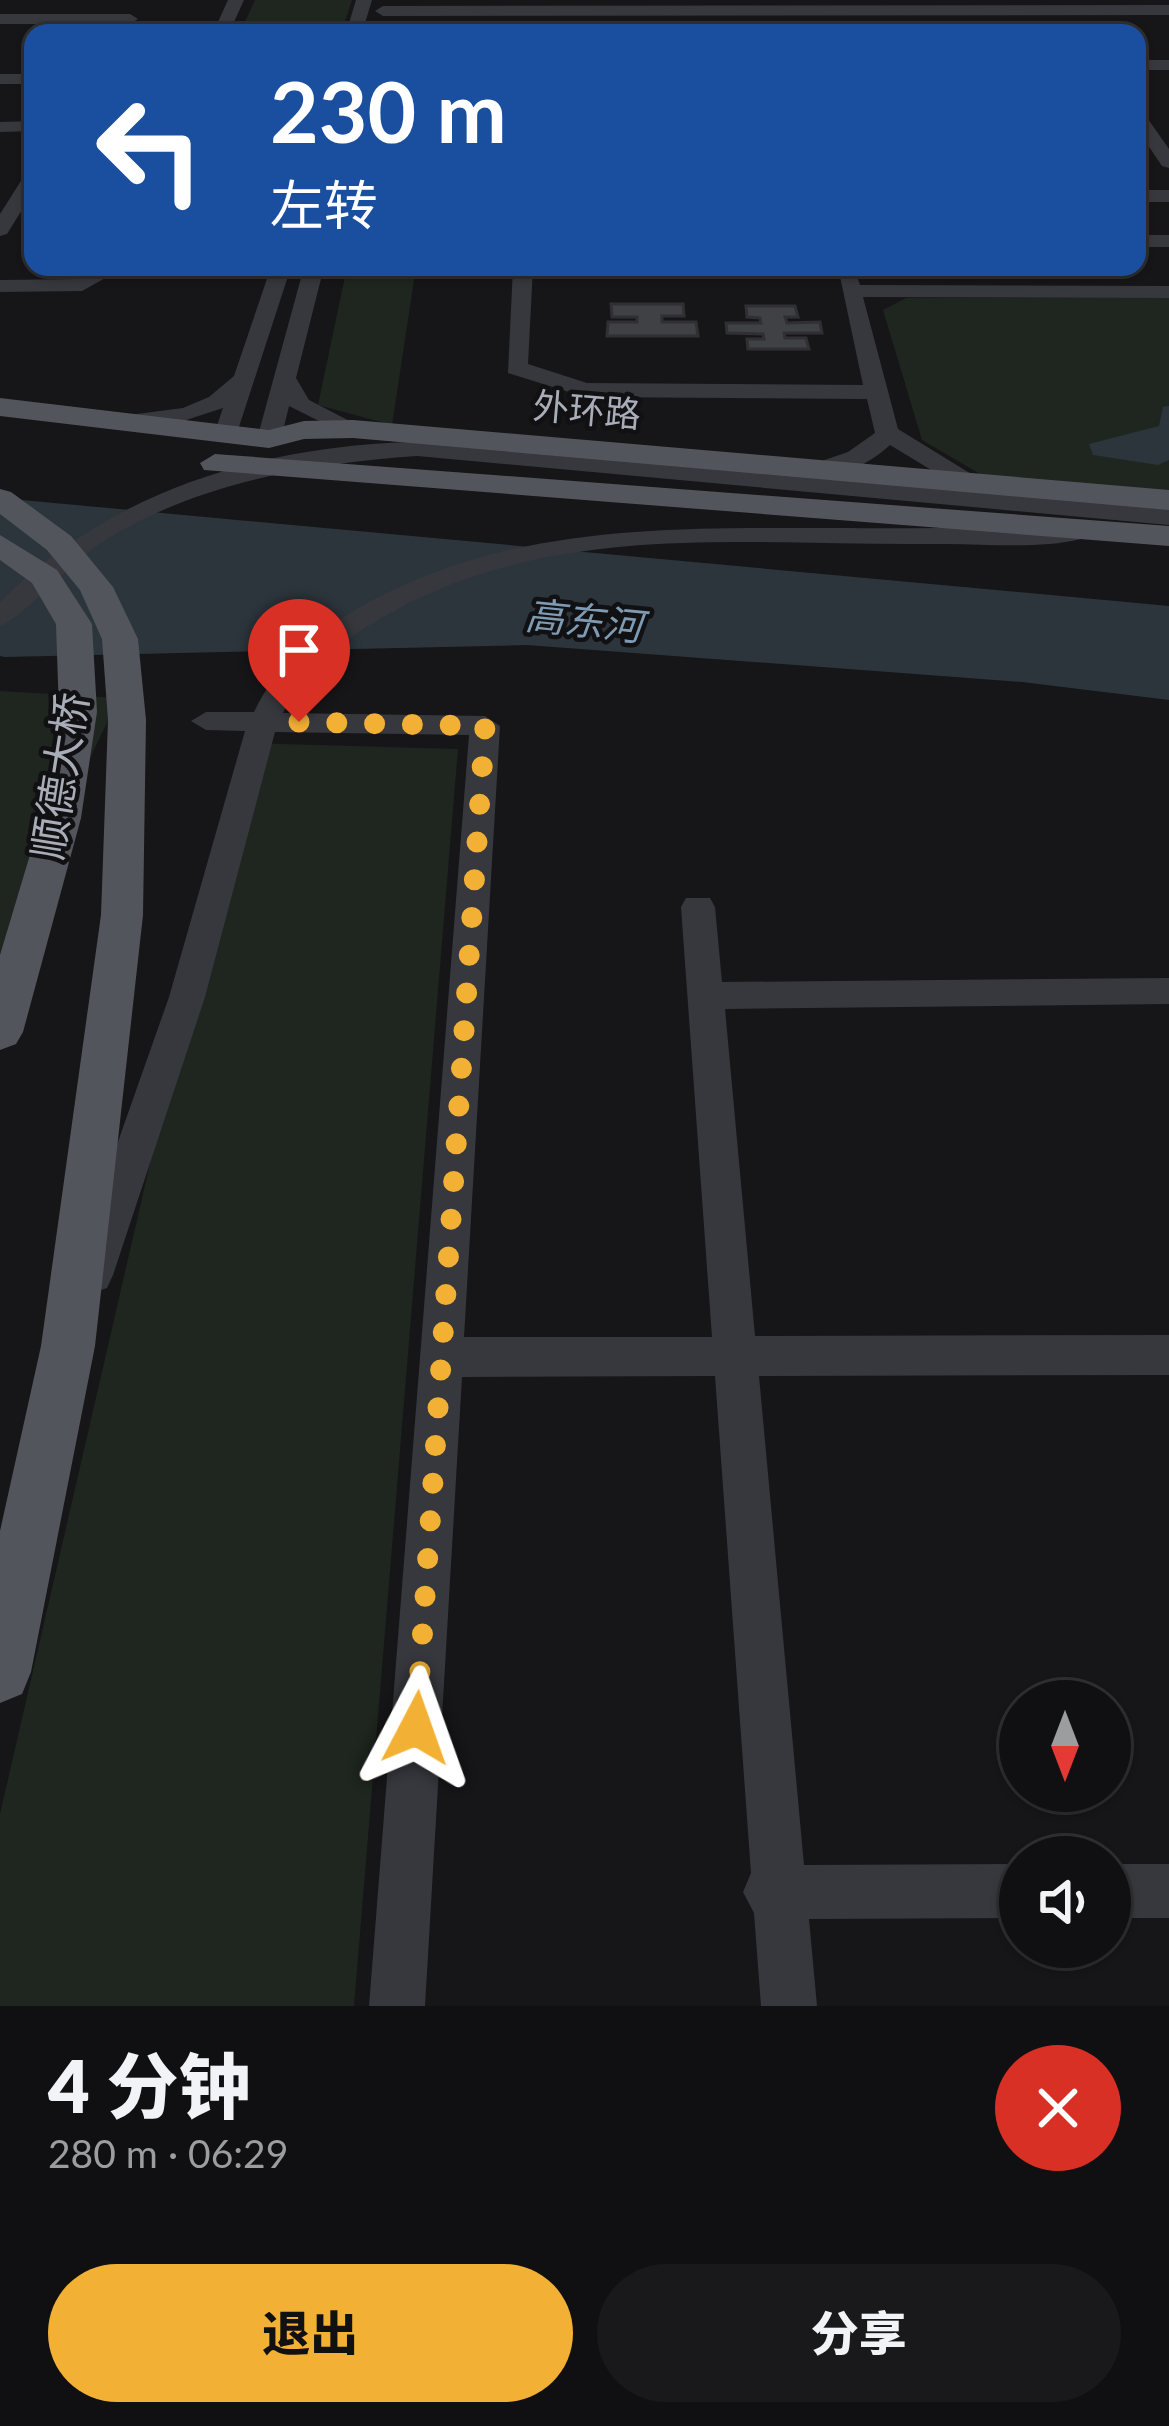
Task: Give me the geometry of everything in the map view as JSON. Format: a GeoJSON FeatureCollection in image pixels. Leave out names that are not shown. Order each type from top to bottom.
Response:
{"type":"FeatureCollection","features":[{"type":"Feature","properties":{"kind":"main road"},"geometry":{"type":"LineString","coordinates":[[0,407],[121,422],[221,449]]}},
{"type":"Feature","properties":{"kind":"main road","name":"外环路"},"geometry":{"type":"LineString","coordinates":[[265,453],[304,430],[353,429],[1169,500]]}},
{"type":"Feature","properties":{"kind":"main road"},"geometry":{"type":"LineString","coordinates":[[0,436],[101,449],[265,453]]}},
{"type":"Feature","properties":{"kind":"main road","name":"外环路"},"geometry":{"type":"LineString","coordinates":[[265,453],[1169,536]]}},
{"type":"Feature","properties":{"kind":"main road"},"geometry":{"type":"LineString","coordinates":[[0,499],[21,510],[59,543],[96,587],[120,639],[128,720],[122,915],[68,1346],[0,1672]]}},
{"type":"Feature","properties":{"kind":"main road","name":"顺德大桥"},"geometry":{"type":"LineString","coordinates":[[0,545],[45,577],[74,624],[78,712],[61,818],[0,1032]]}},
{"type":"Feature","properties":{"kind":"street"},"geometry":{"type":"LineString","coordinates":[[385,6],[536,12],[1060,5],[1169,10]]}},
{"type":"Feature","properties":{"kind":"street"},"geometry":{"type":"LineString","coordinates":[[777,11],[781,24]]}},
{"type":"Feature","properties":{"kind":"street"},"geometry":{"type":"LineString","coordinates":[[535,24],[536,12]]}},
{"type":"Feature","properties":{"kind":"street"},"geometry":{"type":"LineString","coordinates":[[0,19],[90,24]]}},
{"type":"Feature","properties":{"kind":"street"},"geometry":{"type":"LineString","coordinates":[[1146,133],[1169,162]]}},
{"type":"Feature","properties":{"kind":"street"},"geometry":{"type":"LineString","coordinates":[[0,230],[7,207]]}},
{"type":"Feature","properties":{"kind":"street"},"geometry":{"type":"LineString","coordinates":[[0,286],[82,285],[98,276]]}},
{"type":"Feature","properties":{"kind":"street"},"geometry":{"type":"LineString","coordinates":[[221,449],[278,276]]}},
{"type":"Feature","properties":{"kind":"street"},"geometry":{"type":"LineString","coordinates":[[265,453],[312,276]]}},
{"type":"Feature","properties":{"kind":"street"},"geometry":{"type":"LineString","coordinates":[[522,276],[516,368],[535,375],[585,390],[878,392]]}},
{"type":"Feature","properties":{"kind":"street"},"geometry":{"type":"LineString","coordinates":[[819,470],[862,454],[880,444],[887,433],[848,279],[1169,292]]}},
{"type":"Feature","properties":{"kind":"street"},"geometry":{"type":"LineString","coordinates":[[121,422],[184,417],[222,403],[248,375]]}},
{"type":"Feature","properties":{"kind":"street"},"geometry":{"type":"LineString","coordinates":[[284,376],[300,405],[353,429]]}},
{"type":"Feature","properties":{"kind":"street"},"geometry":{"type":"LineString","coordinates":[[887,433],[972,485]]}},
{"type":"Feature","properties":{"kind":"street"},"geometry":{"type":"LineString","coordinates":[[0,618],[29,583],[78,543],[161,500],[236,471],[329,453],[417,449],[1169,518]]}},
{"type":"Feature","properties":{"kind":"street"},"geometry":{"type":"LineString","coordinates":[[68,1346],[200,956],[246,776],[278,694],[306,659],[344,628],[400,594],[471,565],[557,542],[688,532],[784,536],[1107,531]]}},
{"type":"Feature","properties":{"kind":"street"},"geometry":{"type":"LineString","coordinates":[[206,721],[485,726],[398,2006]]}},
{"type":"Feature","properties":{"kind":"street"},"geometry":{"type":"LineString","coordinates":[[698,907],[775,1892],[788,2006]]}},
{"type":"Feature","properties":{"kind":"street"},"geometry":{"type":"LineString","coordinates":[[706,996],[1169,991]]}},
{"type":"Feature","properties":{"kind":"street"},"geometry":{"type":"LineString","coordinates":[[442,1357],[1169,1355]]}},
{"type":"Feature","properties":{"kind":"street"},"geometry":{"type":"LineString","coordinates":[[1131,1891],[1169,1891]]}},
{"type":"Feature","properties":{"kind":"street"},"geometry":{"type":"LineString","coordinates":[[775,1892],[999,1892]]}},
{"type":"Feature","properties":{"kind":"shaded area"},"geometry":{"type":"Polygon","coordinates":[[[255,0],[352,0],[344,24],[244,24],[255,0]]]}},
{"type":"Feature","properties":{"kind":"shaded area"},"geometry":{"type":"Polygon","coordinates":[[[345,276],[415,276],[392,425],[318,405],[345,276]]]}},
{"type":"Feature","properties":{"kind":"shaded area"},"geometry":{"type":"Polygon","coordinates":[[[906,298],[1169,298],[1169,494],[992,481],[922,440],[883,310],[906,298]]]}},
{"type":"Feature","properties":{"kind":"shaded area"},"geometry":{"type":"Polygon","coordinates":[[[0,691],[119,698],[61,818],[0,1032],[0,691]]]}},
{"type":"Feature","properties":{"kind":"shaded area"},"geometry":{"type":"Polygon","coordinates":[[[247,743],[458,749],[354,2006],[0,2006],[0,1814],[247,743]]]}},
{"type":"Feature","properties":{"kind":"water"},"geometry":{"type":"Polygon","coordinates":[[[1169,406],[1169,460],[1158,465],[1093,455],[1089,444],[1159,426],[1163,407],[1169,406]]]}},
{"type":"Feature","properties":{"kind":"water","name":"高东河"},"geometry":{"type":"Polygon","coordinates":[[[0,498],[1169,606],[1169,700],[1022,682],[527,645],[5,657],[0,656],[0,498]]]}},
{"type":"Feature","properties":{"kind":"building"},"geometry":{"type":"Polygon","coordinates":[[[611,304],[683,304],[684,316],[662,316],[662,322],[696,322],[698,336],[607,336],[608,322],[637,322],[637,317],[612,317],[611,304]]]}},
{"type":"Feature","properties":{"kind":"building"},"geometry":{"type":"Polygon","coordinates":[[[746,306],[795,306],[798,317],[785,317],[787,323],[820,322],[822,333],[784,333],[785,338],[806,338],[809,349],[748,349],[747,339],[764,339],[763,334],[727,333],[726,323],[761,323],[760,318],[747,317],[746,306]]]}},
{"type":"Feature","properties":{"kind":"route"},"geometry":{"type":"LineString","coordinates":[[299,722],[485,726],[416,1728]]}}]}
